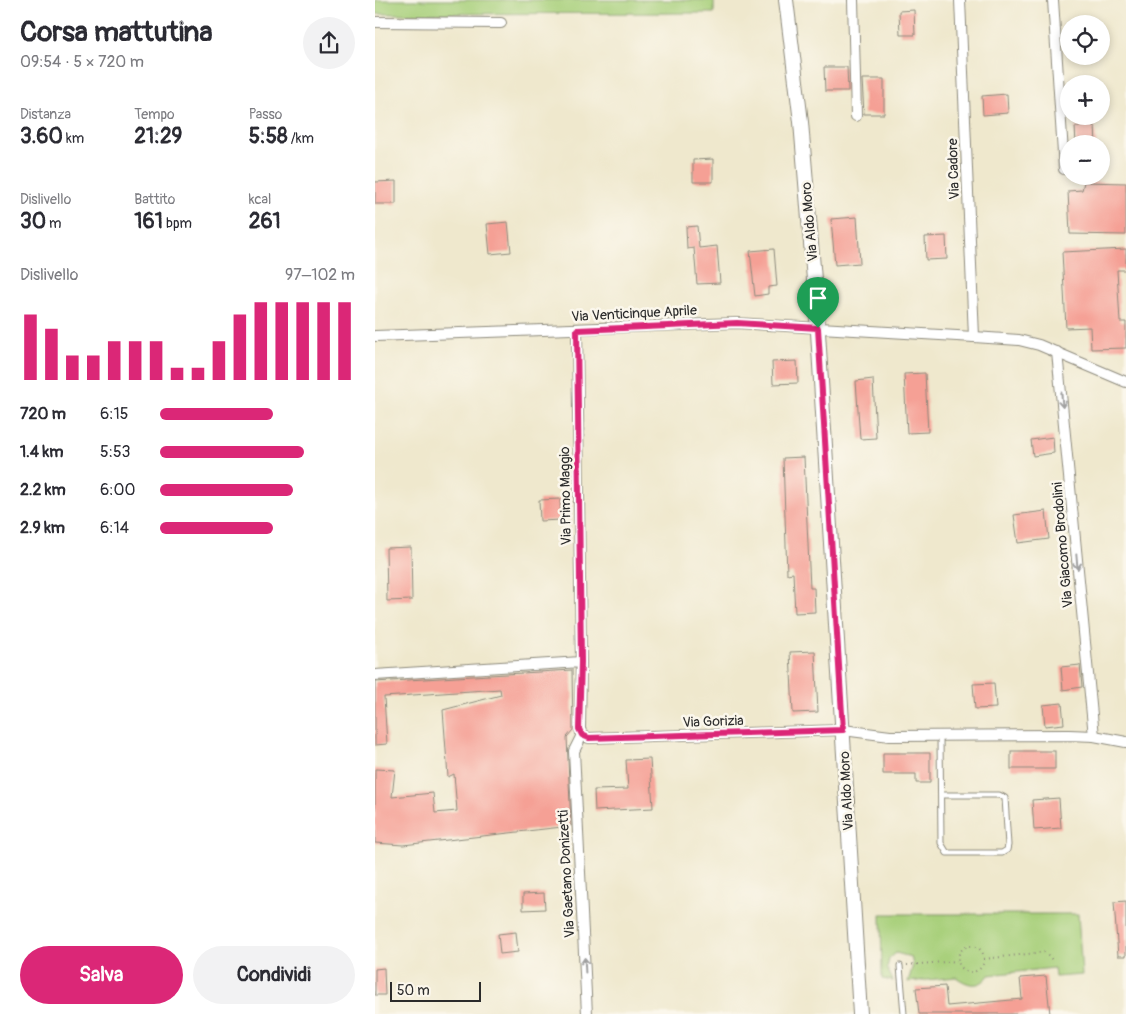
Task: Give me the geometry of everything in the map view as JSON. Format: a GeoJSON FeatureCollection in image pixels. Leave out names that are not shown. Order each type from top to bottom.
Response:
{"type":"FeatureCollection","features":[{"type":"Feature","properties":{"kind":"main road","name":"Via Aldo Moro"},"geometry":{"type":"LineString","coordinates":[[786,0],[801,122],[818,328],[860,1014]]}},
{"type":"Feature","properties":{"kind":"street"},"geometry":{"type":"LineString","coordinates":[[853,0],[856,116]]}},
{"type":"Feature","properties":{"kind":"street","name":"Via Cadore"},"geometry":{"type":"LineString","coordinates":[[960,0],[974,337]]}},
{"type":"Feature","properties":{"kind":"street"},"geometry":{"type":"LineString","coordinates":[[1053,0],[1062,135]]}},
{"type":"Feature","properties":{"kind":"street"},"geometry":{"type":"LineString","coordinates":[[375,22],[501,23]]}},
{"type":"Feature","properties":{"kind":"street","name":"Via Venticinque Aprile"},"geometry":{"type":"LineString","coordinates":[[375,336],[577,330],[711,323],[974,337],[1019,340],[1057,352],[1126,382]]}},
{"type":"Feature","properties":{"kind":"street","name":"Via Primo Maggio"},"geometry":{"type":"LineString","coordinates":[[577,330],[581,662]]}},
{"type":"Feature","properties":{"kind":"street","name":"Via Giacomo Brodolini"},"geometry":{"type":"LineString","coordinates":[[1057,352],[1094,736]]}},
{"type":"Feature","properties":{"kind":"street"},"geometry":{"type":"LineString","coordinates":[[375,675],[581,662],[579,729],[582,735]]}},
{"type":"Feature","properties":{"kind":"street","name":"Via Gorizia"},"geometry":{"type":"LineString","coordinates":[[582,735],[589,738],[843,730],[891,736],[1094,736],[1126,742]]}},
{"type":"Feature","properties":{"kind":"street","name":"Via Gaetano Donizetti"},"geometry":{"type":"LineString","coordinates":[[582,735],[574,751],[587,1014]]}},
{"type":"Feature","properties":{"kind":"lane"},"geometry":{"type":"LineString","coordinates":[[940,736],[941,843],[947,853],[1002,853],[1007,850],[1005,798],[999,795],[941,795]]}},
{"type":"Feature","properties":{"kind":"lane"},"geometry":{"type":"LineString","coordinates":[[900,966],[905,1014]]}},
{"type":"Feature","properties":{"kind":"path"},"geometry":{"type":"LineString","coordinates":[[969,946],[977,947],[982,952],[984,958],[982,966],[976,972],[968,972],[961,968],[957,961],[958,954],[963,948],[969,946]]}},
{"type":"Feature","properties":{"kind":"path"},"geometry":{"type":"LineString","coordinates":[[984,958],[1045,952],[1054,962]]}},
{"type":"Feature","properties":{"kind":"path"},"geometry":{"type":"LineString","coordinates":[[900,966],[957,961]]}},
{"type":"Feature","properties":{"kind":"green space"},"geometry":{"type":"Polygon","coordinates":[[[375,0],[714,0],[714,13],[375,14],[375,0]]]}},
{"type":"Feature","properties":{"kind":"green space"},"geometry":{"type":"Polygon","coordinates":[[[881,914],[1078,914],[1082,975],[1055,977],[1054,968],[989,975],[978,984],[969,984],[956,977],[908,982],[913,965],[911,957],[896,953],[889,959],[887,968],[893,981],[882,979],[881,914]]]}},
{"type":"Feature","properties":{"kind":"building"},"geometry":{"type":"Polygon","coordinates":[[[914,10],[915,35],[900,35],[899,11],[914,10]]]}},
{"type":"Feature","properties":{"kind":"building"},"geometry":{"type":"Polygon","coordinates":[[[824,67],[847,67],[848,91],[825,91],[824,67]]]}},
{"type":"Feature","properties":{"kind":"building"},"geometry":{"type":"Polygon","coordinates":[[[862,79],[884,79],[884,114],[864,114],[862,79]]]}},
{"type":"Feature","properties":{"kind":"building"},"geometry":{"type":"Polygon","coordinates":[[[1007,94],[1008,113],[983,115],[982,96],[1007,94]]]}},
{"type":"Feature","properties":{"kind":"building"},"geometry":{"type":"Polygon","coordinates":[[[1095,126],[1096,135],[1075,135],[1075,127],[1095,126]]]}},
{"type":"Feature","properties":{"kind":"building"},"geometry":{"type":"Polygon","coordinates":[[[713,159],[713,182],[693,182],[693,160],[713,159]]]}},
{"type":"Feature","properties":{"kind":"building"},"geometry":{"type":"Polygon","coordinates":[[[396,181],[396,204],[375,204],[375,182],[396,181]]]}},
{"type":"Feature","properties":{"kind":"building"},"geometry":{"type":"Polygon","coordinates":[[[1126,183],[1126,235],[1070,234],[1068,191],[1082,190],[1083,185],[1126,183]]]}},
{"type":"Feature","properties":{"kind":"building"},"geometry":{"type":"Polygon","coordinates":[[[857,217],[860,263],[835,265],[831,219],[857,217]]]}},
{"type":"Feature","properties":{"kind":"building"},"geometry":{"type":"Polygon","coordinates":[[[508,222],[511,252],[490,254],[487,224],[508,222]]]}},
{"type":"Feature","properties":{"kind":"building"},"geometry":{"type":"Polygon","coordinates":[[[697,226],[699,248],[717,246],[720,283],[697,284],[694,248],[687,249],[686,227],[697,226]]]}},
{"type":"Feature","properties":{"kind":"building"},"geometry":{"type":"Polygon","coordinates":[[[946,236],[947,259],[926,260],[925,237],[946,236]]]}},
{"type":"Feature","properties":{"kind":"building"},"geometry":{"type":"Polygon","coordinates":[[[774,249],[777,286],[768,287],[768,294],[755,296],[750,251],[774,249]]]}},
{"type":"Feature","properties":{"kind":"building"},"geometry":{"type":"Polygon","coordinates":[[[1126,249],[1126,270],[1117,270],[1120,322],[1126,322],[1126,348],[1091,349],[1090,327],[1066,328],[1062,252],[1126,249]]]}},
{"type":"Feature","properties":{"kind":"building"},"geometry":{"type":"Polygon","coordinates":[[[797,361],[798,383],[773,384],[772,362],[797,361]]]}},
{"type":"Feature","properties":{"kind":"building"},"geometry":{"type":"Polygon","coordinates":[[[925,373],[928,432],[907,433],[904,374],[925,373]]]}},
{"type":"Feature","properties":{"kind":"building"},"geometry":{"type":"Polygon","coordinates":[[[873,379],[876,438],[860,439],[856,381],[873,379]]]}},
{"type":"Feature","properties":{"kind":"building"},"geometry":{"type":"Polygon","coordinates":[[[1053,437],[1054,453],[1033,456],[1031,440],[1053,437]]]}},
{"type":"Feature","properties":{"kind":"building"},"geometry":{"type":"Polygon","coordinates":[[[804,457],[810,588],[814,588],[815,612],[795,613],[793,573],[787,574],[783,458],[804,457]]]}},
{"type":"Feature","properties":{"kind":"building"},"geometry":{"type":"Polygon","coordinates":[[[560,499],[561,520],[540,521],[539,500],[560,499]]]}},
{"type":"Feature","properties":{"kind":"building"},"geometry":{"type":"Polygon","coordinates":[[[1046,511],[1049,539],[1018,543],[1014,515],[1046,511]]]}},
{"type":"Feature","properties":{"kind":"building"},"geometry":{"type":"Polygon","coordinates":[[[411,547],[412,600],[387,601],[386,548],[411,547]]]}},
{"type":"Feature","properties":{"kind":"building"},"geometry":{"type":"Polygon","coordinates":[[[815,651],[818,712],[793,713],[790,652],[815,651]]]}},
{"type":"Feature","properties":{"kind":"building"},"geometry":{"type":"Polygon","coordinates":[[[1080,665],[1082,687],[1063,690],[1061,667],[1080,665]]]}},
{"type":"Feature","properties":{"kind":"building"},"geometry":{"type":"Polygon","coordinates":[[[572,670],[573,730],[567,737],[571,826],[403,845],[375,843],[375,769],[395,770],[392,797],[433,793],[435,813],[457,811],[454,774],[448,777],[443,710],[501,695],[500,689],[384,697],[387,744],[375,745],[375,682],[572,670]]]}},
{"type":"Feature","properties":{"kind":"building"},"geometry":{"type":"Polygon","coordinates":[[[994,683],[996,708],[975,709],[973,684],[994,683]]]}},
{"type":"Feature","properties":{"kind":"building"},"geometry":{"type":"Polygon","coordinates":[[[1062,703],[1064,724],[1045,726],[1043,705],[1062,703]]]}},
{"type":"Feature","properties":{"kind":"building"},"geometry":{"type":"Polygon","coordinates":[[[1011,751],[1055,751],[1055,769],[1011,769],[1011,751]]]}},
{"type":"Feature","properties":{"kind":"building"},"geometry":{"type":"Polygon","coordinates":[[[883,753],[930,753],[930,783],[916,783],[916,774],[883,774],[883,753]]]}},
{"type":"Feature","properties":{"kind":"building"},"geometry":{"type":"Polygon","coordinates":[[[650,759],[653,808],[595,811],[594,790],[628,789],[626,760],[650,759]]]}},
{"type":"Feature","properties":{"kind":"building"},"geometry":{"type":"Polygon","coordinates":[[[1059,798],[1061,828],[1034,830],[1032,800],[1059,798]]]}},
{"type":"Feature","properties":{"kind":"building"},"geometry":{"type":"Polygon","coordinates":[[[544,893],[545,909],[523,910],[523,894],[544,893]]]}},
{"type":"Feature","properties":{"kind":"building"},"geometry":{"type":"Polygon","coordinates":[[[1126,901],[1126,956],[1118,956],[1114,902],[1126,901]]]}},
{"type":"Feature","properties":{"kind":"building"},"geometry":{"type":"Polygon","coordinates":[[[516,932],[518,952],[500,954],[498,934],[516,932]]]}},
{"type":"Feature","properties":{"kind":"building"},"geometry":{"type":"Polygon","coordinates":[[[384,968],[385,995],[375,995],[375,969],[384,968]]]}},
{"type":"Feature","properties":{"kind":"building"},"geometry":{"type":"Polygon","coordinates":[[[1046,976],[1050,1014],[919,1014],[916,988],[945,986],[947,1006],[1022,999],[1020,978],[1046,976]]]}},
{"type":"Feature","properties":{"kind":"route"},"geometry":{"type":"LineString","coordinates":[[737,323],[818,328],[843,730],[589,738],[582,735],[579,729],[581,662],[577,330],[737,323]]}}]}
